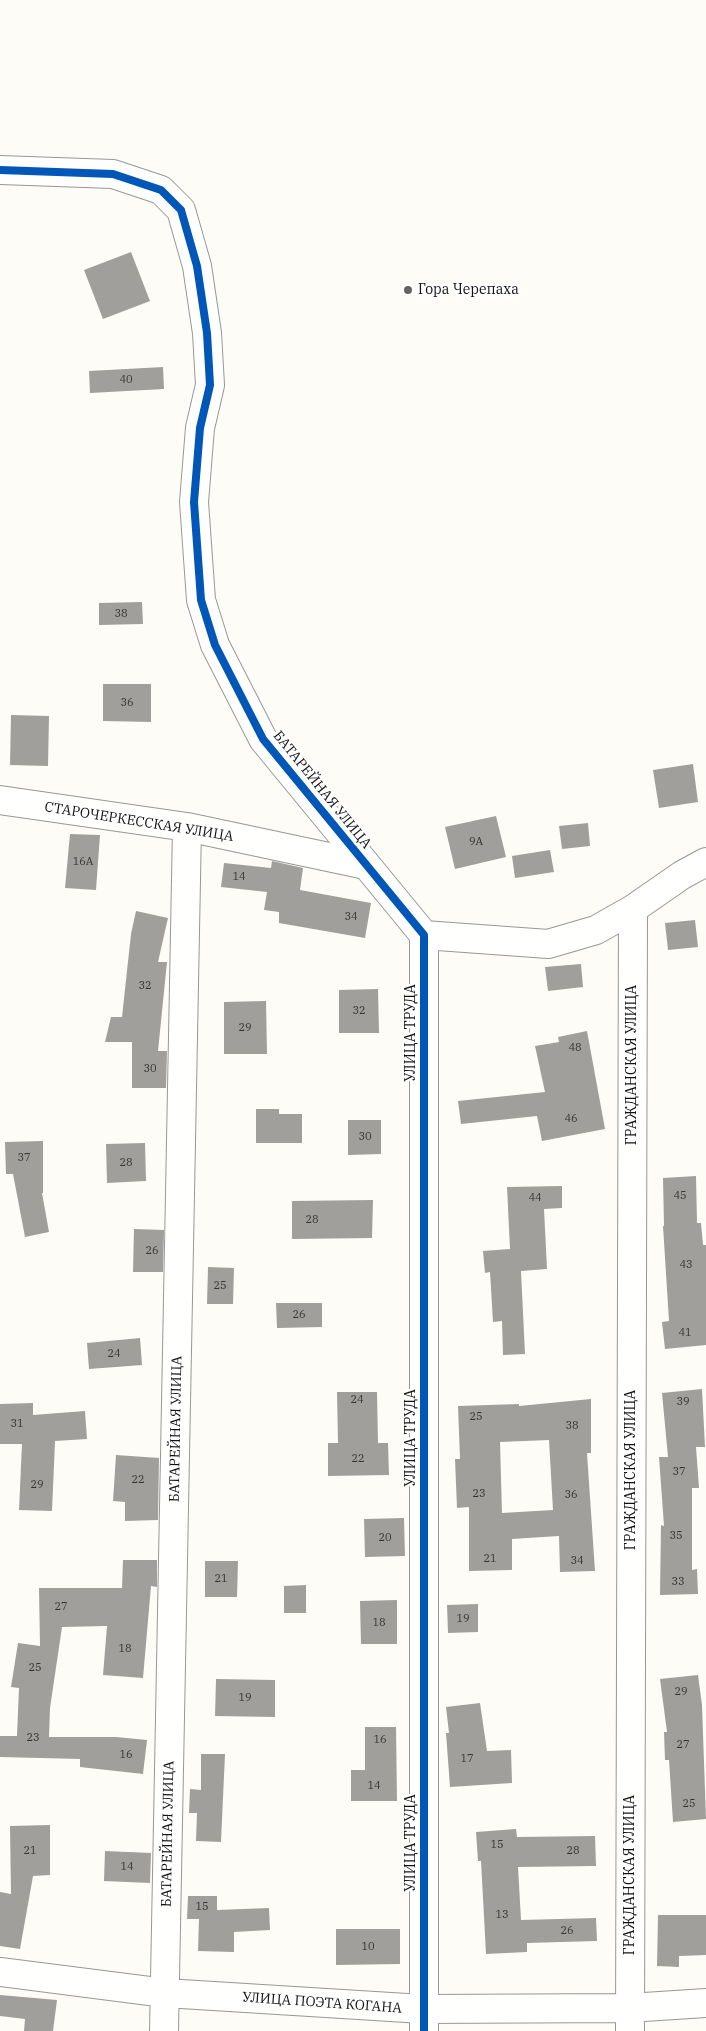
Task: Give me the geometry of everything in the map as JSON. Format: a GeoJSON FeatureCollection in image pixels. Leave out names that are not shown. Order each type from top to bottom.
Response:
{"type":"FeatureCollection","features":[{"type":"Feature","properties":{"kind":"street","name":"БАТАРЕЙНАЯ УЛИЦА"},"geometry":{"type":"LineString","coordinates":[[0,170],[113,174],[161,190],[181,210],[197,266],[207,333],[210,385],[200,428],[194,502],[201,600],[215,646],[263,739],[366,865]]}},
{"type":"Feature","properties":{"kind":"street","name":"СТАРОЧЕРКЕССКАЯ УЛИЦА"},"geometry":{"type":"LineString","coordinates":[[0,800],[187,827],[366,865]]}},
{"type":"Feature","properties":{"kind":"street","name":"БАТАРЕЙНАЯ УЛИЦА"},"geometry":{"type":"LineString","coordinates":[[164,2031],[187,827]]}},
{"type":"Feature","properties":{"kind":"street"},"geometry":{"type":"LineString","coordinates":[[366,865],[424,935],[548,944],[596,930],[632,909],[682,875],[706,862]]}},
{"type":"Feature","properties":{"kind":"street","name":"ГРАЖДАНСКАЯ УЛИЦА"},"geometry":{"type":"LineString","coordinates":[[630,2020],[632,909]]}},
{"type":"Feature","properties":{"kind":"street","name":"УЛИЦА ТРУДА"},"geometry":{"type":"LineString","coordinates":[[423,2020],[424,935]]}},
{"type":"Feature","properties":{"kind":"street","name":"УЛИЦА ПОЭТА КОГАНА"},"geometry":{"type":"LineString","coordinates":[[0,1972],[165,1993],[423,2020],[630,2020],[706,2003]]}},
{"type":"Feature","properties":{"kind":"building"},"geometry":{"type":"Polygon","coordinates":[[[131,252],[150,301],[103,319],[84,270],[131,252]]]}},
{"type":"Feature","properties":{"kind":"building"},"geometry":{"type":"Polygon","coordinates":[[[163,367],[164,389],[90,393],[89,371],[163,367]]]}},
{"type":"Feature","properties":{"kind":"building"},"geometry":{"type":"Polygon","coordinates":[[[142,602],[143,624],[99,625],[99,603],[142,602]]]}},
{"type":"Feature","properties":{"kind":"building"},"geometry":{"type":"Polygon","coordinates":[[[103,684],[151,684],[151,722],[103,721],[103,684]]]}},
{"type":"Feature","properties":{"kind":"building"},"geometry":{"type":"Polygon","coordinates":[[[11,715],[49,716],[48,766],[10,765],[11,715]]]}},
{"type":"Feature","properties":{"kind":"building"},"geometry":{"type":"Polygon","coordinates":[[[693,764],[698,802],[659,808],[653,770],[693,764]]]}},
{"type":"Feature","properties":{"kind":"building"},"geometry":{"type":"Polygon","coordinates":[[[496,816],[506,857],[455,869],[445,827],[496,816]]]}},
{"type":"Feature","properties":{"kind":"building"},"geometry":{"type":"Polygon","coordinates":[[[588,823],[590,846],[562,849],[559,826],[588,823]]]}},
{"type":"Feature","properties":{"kind":"building"},"geometry":{"type":"Polygon","coordinates":[[[70,834],[100,835],[96,890],[65,888],[70,834]]]}},
{"type":"Feature","properties":{"kind":"building"},"geometry":{"type":"Polygon","coordinates":[[[550,850],[554,872],[515,878],[512,856],[550,850]]]}},
{"type":"Feature","properties":{"kind":"building"},"geometry":{"type":"Polygon","coordinates":[[[272,861],[303,868],[300,890],[371,903],[365,938],[279,923],[279,912],[264,910],[267,892],[221,887],[224,863],[271,868],[272,861]]]}},
{"type":"Feature","properties":{"kind":"building"},"geometry":{"type":"Polygon","coordinates":[[[136,911],[168,918],[158,962],[167,962],[158,1051],[167,1051],[166,1088],[132,1088],[132,1042],[105,1042],[111,1017],[122,1017],[131,934],[136,911]]]}},
{"type":"Feature","properties":{"kind":"building"},"geometry":{"type":"Polygon","coordinates":[[[695,920],[698,947],[668,950],[665,923],[695,920]]]}},
{"type":"Feature","properties":{"kind":"building"},"geometry":{"type":"Polygon","coordinates":[[[581,964],[583,987],[548,991],[545,967],[581,964]]]}},
{"type":"Feature","properties":{"kind":"building"},"geometry":{"type":"Polygon","coordinates":[[[378,989],[379,1033],[339,1033],[339,990],[378,989]]]}},
{"type":"Feature","properties":{"kind":"building"},"geometry":{"type":"Polygon","coordinates":[[[266,1001],[267,1054],[224,1054],[224,1002],[266,1001]]]}},
{"type":"Feature","properties":{"kind":"building"},"geometry":{"type":"Polygon","coordinates":[[[587,1031],[605,1129],[542,1141],[537,1116],[461,1124],[458,1101],[545,1092],[535,1046],[559,1042],[558,1037],[587,1031]]]}},
{"type":"Feature","properties":{"kind":"building"},"geometry":{"type":"Polygon","coordinates":[[[256,1109],[279,1109],[279,1114],[302,1114],[302,1143],[256,1143],[256,1109]]]}},
{"type":"Feature","properties":{"kind":"building"},"geometry":{"type":"Polygon","coordinates":[[[348,1120],[381,1120],[381,1154],[348,1155],[348,1120]]]}},
{"type":"Feature","properties":{"kind":"building"},"geometry":{"type":"Polygon","coordinates":[[[43,1141],[42,1193],[49,1232],[25,1237],[13,1174],[6,1174],[5,1142],[43,1141]]]}},
{"type":"Feature","properties":{"kind":"building"},"geometry":{"type":"Polygon","coordinates":[[[145,1143],[146,1181],[107,1183],[106,1144],[145,1143]]]}},
{"type":"Feature","properties":{"kind":"building"},"geometry":{"type":"Polygon","coordinates":[[[696,1176],[697,1223],[701,1223],[703,1245],[706,1245],[706,1345],[665,1349],[662,1322],[669,1321],[663,1226],[663,1178],[696,1176]]]}},
{"type":"Feature","properties":{"kind":"building"},"geometry":{"type":"Polygon","coordinates":[[[562,1186],[562,1208],[544,1209],[547,1269],[521,1271],[525,1354],[503,1355],[502,1321],[493,1322],[490,1272],[485,1273],[483,1251],[510,1249],[507,1187],[562,1186]]]}},
{"type":"Feature","properties":{"kind":"building"},"geometry":{"type":"Polygon","coordinates":[[[373,1200],[372,1238],[292,1239],[292,1201],[373,1200]]]}},
{"type":"Feature","properties":{"kind":"building"},"geometry":{"type":"Polygon","coordinates":[[[134,1229],[164,1230],[163,1272],[133,1272],[134,1229]]]}},
{"type":"Feature","properties":{"kind":"building"},"geometry":{"type":"Polygon","coordinates":[[[208,1267],[234,1268],[233,1304],[207,1304],[208,1267]]]}},
{"type":"Feature","properties":{"kind":"building"},"geometry":{"type":"Polygon","coordinates":[[[276,1303],[322,1303],[322,1327],[277,1328],[276,1303]]]}},
{"type":"Feature","properties":{"kind":"building"},"geometry":{"type":"Polygon","coordinates":[[[140,1338],[142,1365],[89,1369],[87,1343],[140,1338]]]}},
{"type":"Feature","properties":{"kind":"building"},"geometry":{"type":"Polygon","coordinates":[[[702,1389],[705,1447],[696,1447],[699,1488],[692,1488],[692,1570],[697,1569],[698,1594],[660,1595],[661,1525],[664,1526],[659,1457],[668,1457],[662,1393],[702,1389]]]}},
{"type":"Feature","properties":{"kind":"building"},"geometry":{"type":"Polygon","coordinates":[[[337,1392],[377,1392],[378,1443],[388,1443],[389,1475],[328,1476],[328,1443],[338,1443],[337,1392]]]}},
{"type":"Feature","properties":{"kind":"building"},"geometry":{"type":"Polygon","coordinates":[[[591,1399],[591,1453],[587,1453],[595,1571],[560,1572],[559,1536],[512,1539],[512,1570],[469,1571],[469,1507],[457,1508],[455,1459],[460,1459],[458,1406],[519,1404],[519,1406],[591,1399]],[[549,1440],[500,1442],[502,1513],[553,1510],[549,1440]]]}},
{"type":"Feature","properties":{"kind":"building"},"geometry":{"type":"Polygon","coordinates":[[[33,1403],[33,1415],[85,1411],[87,1439],[55,1441],[52,1511],[19,1510],[22,1444],[0,1444],[0,1404],[33,1403]]]}},
{"type":"Feature","properties":{"kind":"building"},"geometry":{"type":"Polygon","coordinates":[[[116,1455],[159,1458],[158,1520],[125,1521],[125,1502],[113,1501],[116,1455]]]}},
{"type":"Feature","properties":{"kind":"building"},"geometry":{"type":"Polygon","coordinates":[[[404,1518],[405,1556],[365,1557],[364,1519],[404,1518]]]}},
{"type":"Feature","properties":{"kind":"building"},"geometry":{"type":"Polygon","coordinates":[[[123,1560],[157,1560],[157,1587],[151,1586],[143,1678],[103,1675],[107,1626],[62,1627],[50,1708],[49,1737],[116,1737],[147,1740],[143,1774],[80,1767],[80,1759],[0,1757],[0,1736],[17,1736],[19,1688],[11,1687],[18,1643],[40,1646],[39,1588],[122,1588],[123,1560]]]}},
{"type":"Feature","properties":{"kind":"building"},"geometry":{"type":"Polygon","coordinates":[[[205,1561],[238,1561],[237,1597],[205,1597],[205,1561]]]}},
{"type":"Feature","properties":{"kind":"building"},"geometry":{"type":"Polygon","coordinates":[[[306,1585],[306,1613],[284,1613],[284,1586],[306,1585]]]}},
{"type":"Feature","properties":{"kind":"building"},"geometry":{"type":"Polygon","coordinates":[[[397,1600],[397,1644],[361,1644],[360,1601],[397,1600]]]}},
{"type":"Feature","properties":{"kind":"building"},"geometry":{"type":"Polygon","coordinates":[[[478,1604],[478,1632],[448,1633],[447,1605],[478,1604]]]}},
{"type":"Feature","properties":{"kind":"building"},"geometry":{"type":"Polygon","coordinates":[[[698,1675],[702,1705],[706,1819],[673,1822],[669,1760],[665,1760],[664,1732],[667,1732],[660,1679],[698,1675]]]}},
{"type":"Feature","properties":{"kind":"building"},"geometry":{"type":"Polygon","coordinates":[[[216,1679],[275,1680],[275,1717],[215,1716],[216,1679]]]}},
{"type":"Feature","properties":{"kind":"building"},"geometry":{"type":"Polygon","coordinates":[[[480,1703],[487,1751],[511,1750],[512,1783],[450,1787],[446,1733],[449,1733],[446,1707],[480,1703]]]}},
{"type":"Feature","properties":{"kind":"building"},"geometry":{"type":"Polygon","coordinates":[[[365,1727],[396,1727],[397,1801],[351,1801],[351,1770],[365,1770],[365,1727]]]}},
{"type":"Feature","properties":{"kind":"building"},"geometry":{"type":"Polygon","coordinates":[[[201,1754],[225,1754],[221,1842],[196,1841],[197,1813],[189,1813],[190,1789],[201,1790],[201,1754]]]}},
{"type":"Feature","properties":{"kind":"building"},"geometry":{"type":"Polygon","coordinates":[[[50,1825],[50,1875],[33,1876],[20,1949],[0,1946],[0,1892],[11,1894],[10,1826],[50,1825]]]}},
{"type":"Feature","properties":{"kind":"building"},"geometry":{"type":"Polygon","coordinates":[[[516,1829],[517,1837],[595,1836],[596,1866],[518,1867],[521,1920],[596,1918],[597,1941],[527,1943],[527,1952],[486,1954],[481,1861],[478,1861],[476,1832],[516,1829]]]}},
{"type":"Feature","properties":{"kind":"building"},"geometry":{"type":"Polygon","coordinates":[[[105,1851],[151,1853],[150,1883],[104,1881],[105,1851]]]}},
{"type":"Feature","properties":{"kind":"building"},"geometry":{"type":"Polygon","coordinates":[[[188,1896],[217,1896],[217,1910],[269,1908],[270,1930],[234,1932],[234,1952],[198,1951],[199,1919],[187,1919],[188,1896]]]}},
{"type":"Feature","properties":{"kind":"building"},"geometry":{"type":"Polygon","coordinates":[[[658,1915],[706,1915],[706,1955],[679,1956],[679,1967],[657,1966],[658,1915]]]}},
{"type":"Feature","properties":{"kind":"building"},"geometry":{"type":"Polygon","coordinates":[[[336,1929],[400,1929],[400,1964],[336,1965],[336,1929]]]}},
{"type":"Feature","properties":{"kind":"building"},"geometry":{"type":"Polygon","coordinates":[[[0,1995],[57,2000],[53,2031],[24,2031],[25,2019],[0,2016],[0,1995]]]}},
{"type":"Feature","properties":{"kind":"cycle path"},"geometry":{"type":"LineString","coordinates":[[0,170],[113,174],[161,190],[181,210],[197,266],[207,333],[210,385],[200,428],[194,502],[201,600],[215,645],[263,739],[424,935],[424,2031]]}},
{"type":"Feature","properties":{"kind":"place","name":"Гора Черепаха"},"geometry":{"type":"Point","coordinates":[408,290]}}]}
